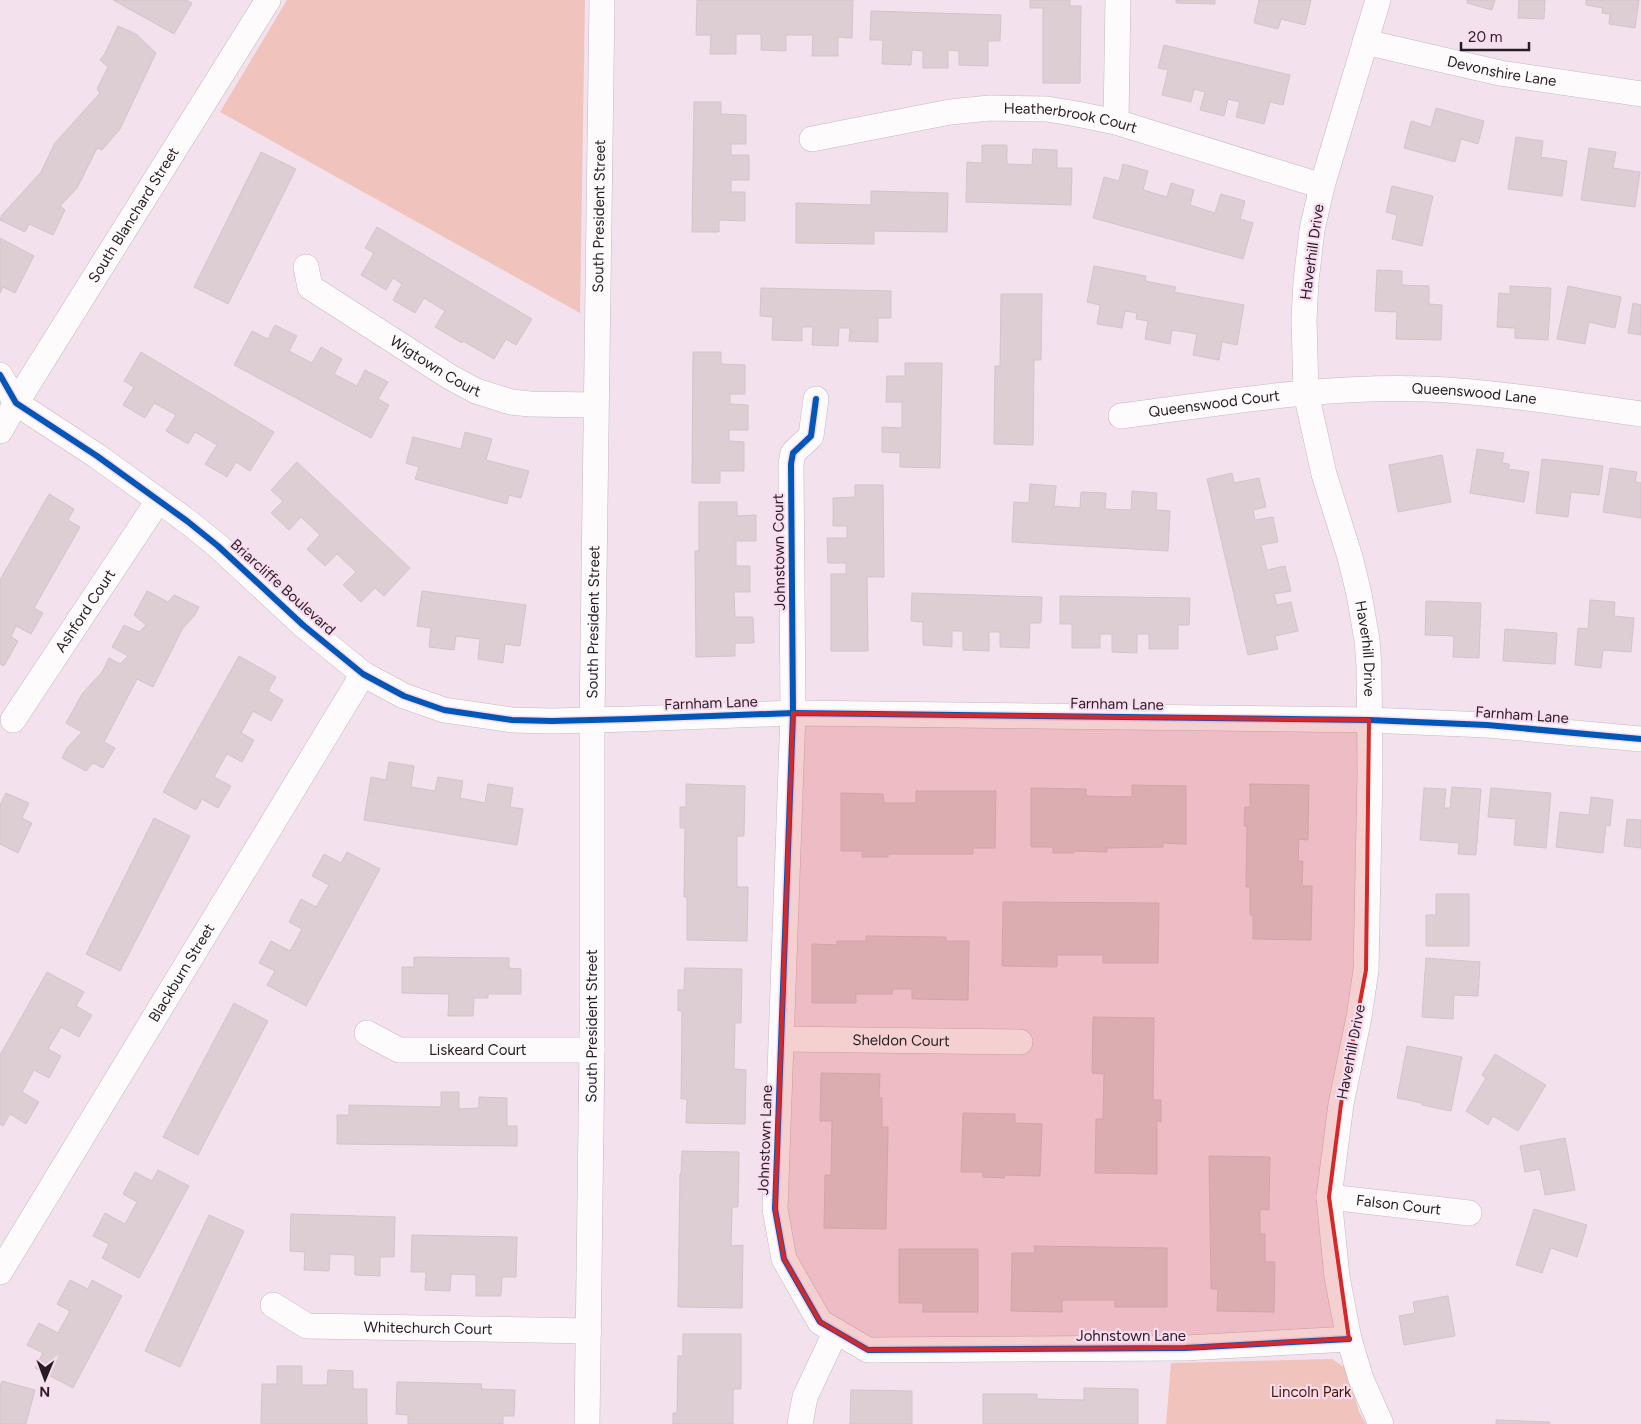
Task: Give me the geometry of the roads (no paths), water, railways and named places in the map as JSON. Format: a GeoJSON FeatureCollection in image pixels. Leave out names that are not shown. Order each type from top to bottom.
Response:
{"type":"FeatureCollection","features":[{"type":"Feature","properties":{"kind":"street","name":"South Blanchard Street"},"geometry":{"type":"LineString","coordinates":[[0,431],[8,403],[268,0]]}},
{"type":"Feature","properties":{"kind":"street","name":"South President Street"},"geometry":{"type":"LineString","coordinates":[[587,1424],[592,1050],[592,720],[595,405],[602,0]]}},
{"type":"Feature","properties":{"kind":"street"},"geometry":{"type":"LineString","coordinates":[[1116,122],[1118,0]]}},
{"type":"Feature","properties":{"kind":"street","name":"Haverhill Drive"},"geometry":{"type":"LineString","coordinates":[[1378,0],[1322,186],[1312,230],[1304,319],[1306,393],[1324,474],[1350,557],[1358,594],[1369,666],[1369,840],[1366,970],[1359,1017],[1341,1104],[1329,1197],[1337,1277],[1349,1339],[1361,1379],[1381,1424]]}},
{"type":"Feature","properties":{"kind":"street","name":"Devonshire Lane"},"geometry":{"type":"LineString","coordinates":[[1365,42],[1500,74],[1641,94]]}},
{"type":"Feature","properties":{"kind":"street","name":"Heatherbrook Court"},"geometry":{"type":"LineString","coordinates":[[812,139],[950,112],[990,108],[1047,109],[1116,122],[1322,186]]}},
{"type":"Feature","properties":{"kind":"street","name":"Wigtown Court"},"geometry":{"type":"LineString","coordinates":[[306,267],[310,287],[450,377],[476,391],[511,402],[595,405]]}},
{"type":"Feature","properties":{"kind":"street","name":"Briarcliffe Boulevard"},"geometry":{"type":"LineString","coordinates":[[0,376],[8,403],[96,456],[187,521],[218,546],[303,625],[363,674],[404,696],[444,710],[512,720],[592,720]]}},
{"type":"Feature","properties":{"kind":"street","name":"Queenswood Lane"},"geometry":{"type":"LineString","coordinates":[[1306,393],[1426,389],[1497,394],[1641,414]]}},
{"type":"Feature","properties":{"kind":"street","name":"Queenswood Court"},"geometry":{"type":"LineString","coordinates":[[1121,416],[1306,393]]}},
{"type":"Feature","properties":{"kind":"street","name":"Johnstown Court"},"geometry":{"type":"LineString","coordinates":[[793,713],[791,464],[793,453],[811,436],[816,399]]}},
{"type":"Feature","properties":{"kind":"street","name":"Ashford Court"},"geometry":{"type":"LineString","coordinates":[[13,720],[158,500]]}},
{"type":"Feature","properties":{"kind":"street","name":"Blackburn Street"},"geometry":{"type":"LineString","coordinates":[[0,1272],[363,674]]}},
{"type":"Feature","properties":{"kind":"street","name":"Farnham Lane"},"geometry":{"type":"LineString","coordinates":[[592,720],[793,713],[1369,720],[1487,725],[1641,739]]}},
{"type":"Feature","properties":{"kind":"street","name":"Johnstown Lane"},"geometry":{"type":"LineString","coordinates":[[793,713],[775,1209],[784,1259],[820,1322],[868,1350],[1185,1348],[1349,1339]]}},
{"type":"Feature","properties":{"kind":"street","name":"Liskeard Court"},"geometry":{"type":"LineString","coordinates":[[367,1033],[399,1050],[592,1050]]}},
{"type":"Feature","properties":{"kind":"street","name":"Sheldon Court"},"geometry":{"type":"LineString","coordinates":[[782,1039],[1020,1042]]}},
{"type":"Feature","properties":{"kind":"street","name":"Falson Court"},"geometry":{"type":"LineString","coordinates":[[1329,1197],[1469,1213]]}},
{"type":"Feature","properties":{"kind":"street","name":"Whitechurch Court"},"geometry":{"type":"LineString","coordinates":[[273,1305],[307,1326],[589,1331]]}},
{"type":"Feature","properties":{"kind":"street"},"geometry":{"type":"LineString","coordinates":[[800,1424],[805,1397],[836,1331]]}},
{"type":"Feature","properties":{"kind":"park label","name":"Lincoln Park"},"geometry":{"type":"Point","coordinates":[1311,1392]}}]}
